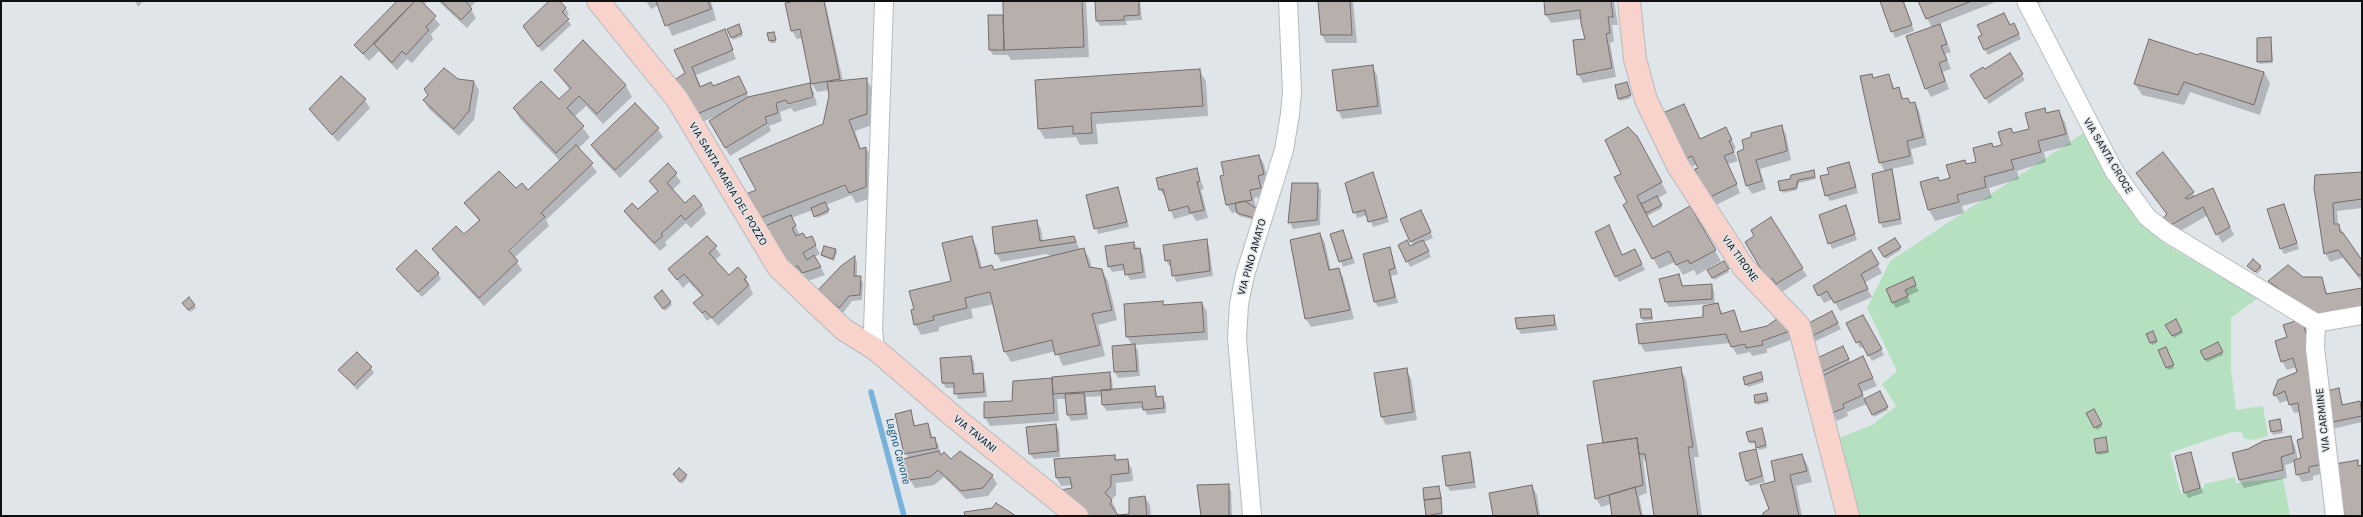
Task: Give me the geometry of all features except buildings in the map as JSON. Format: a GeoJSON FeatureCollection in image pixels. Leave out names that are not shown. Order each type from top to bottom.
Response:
{"type":"FeatureCollection","features":[{"type":"Feature","properties":{"kind":"street","name":"VIA SANTA MARIA DEL POZZO"},"geometry":{"type":"LineString","coordinates":[[598,1],[677,99],[778,267],[843,329],[875,349]]}},
{"type":"Feature","properties":{"kind":"street"},"geometry":{"type":"LineString","coordinates":[[875,349],[874,322],[884,1]]}},
{"type":"Feature","properties":{"kind":"street","name":"VIA PINO AMATO"},"geometry":{"type":"LineString","coordinates":[[1252,516],[1237,338],[1239,304],[1245,274],[1284,150],[1290,114],[1292,92],[1288,1]]}},
{"type":"Feature","properties":{"kind":"street","name":"VIA TIRONE"},"geometry":{"type":"LineString","coordinates":[[1629,1],[1635,59],[1646,100],[1678,166],[1744,268],[1799,326],[1848,516]]}},
{"type":"Feature","properties":{"kind":"street","name":"VIA SANTA CROCE"},"geometry":{"type":"LineString","coordinates":[[2026,1],[2114,171],[2147,218],[2166,232],[2316,323]]}},
{"type":"Feature","properties":{"kind":"street"},"geometry":{"type":"LineString","coordinates":[[2316,323],[2362,315]]}},
{"type":"Feature","properties":{"kind":"street","name":"VIA CARMINE"},"geometry":{"type":"LineString","coordinates":[[2316,323],[2315,348],[2335,516]]}},
{"type":"Feature","properties":{"kind":"street","name":"VIA TAVANI"},"geometry":{"type":"LineString","coordinates":[[875,349],[954,417],[1077,516]]}},
{"type":"Feature","properties":{"kind":"green space"},"geometry":{"type":"Polygon","coordinates":[[[2085,132],[2118,195],[2165,244],[2258,298],[2231,318],[2231,369],[2236,410],[2263,406],[2268,436],[2253,440],[2244,438],[2241,432],[2231,432],[2170,453],[2181,494],[2204,488],[2204,484],[2235,477],[2236,483],[2283,478],[2290,516],[1857,516],[1839,438],[1872,425],[1896,406],[1882,384],[1897,371],[1867,308],[1890,261],[2085,132]]]}},
{"type":"Feature","properties":{"kind":"waterway","name":"Lagno Cavone"},"geometry":{"type":"LineString","coordinates":[[871,392],[904,516]]}}]}
